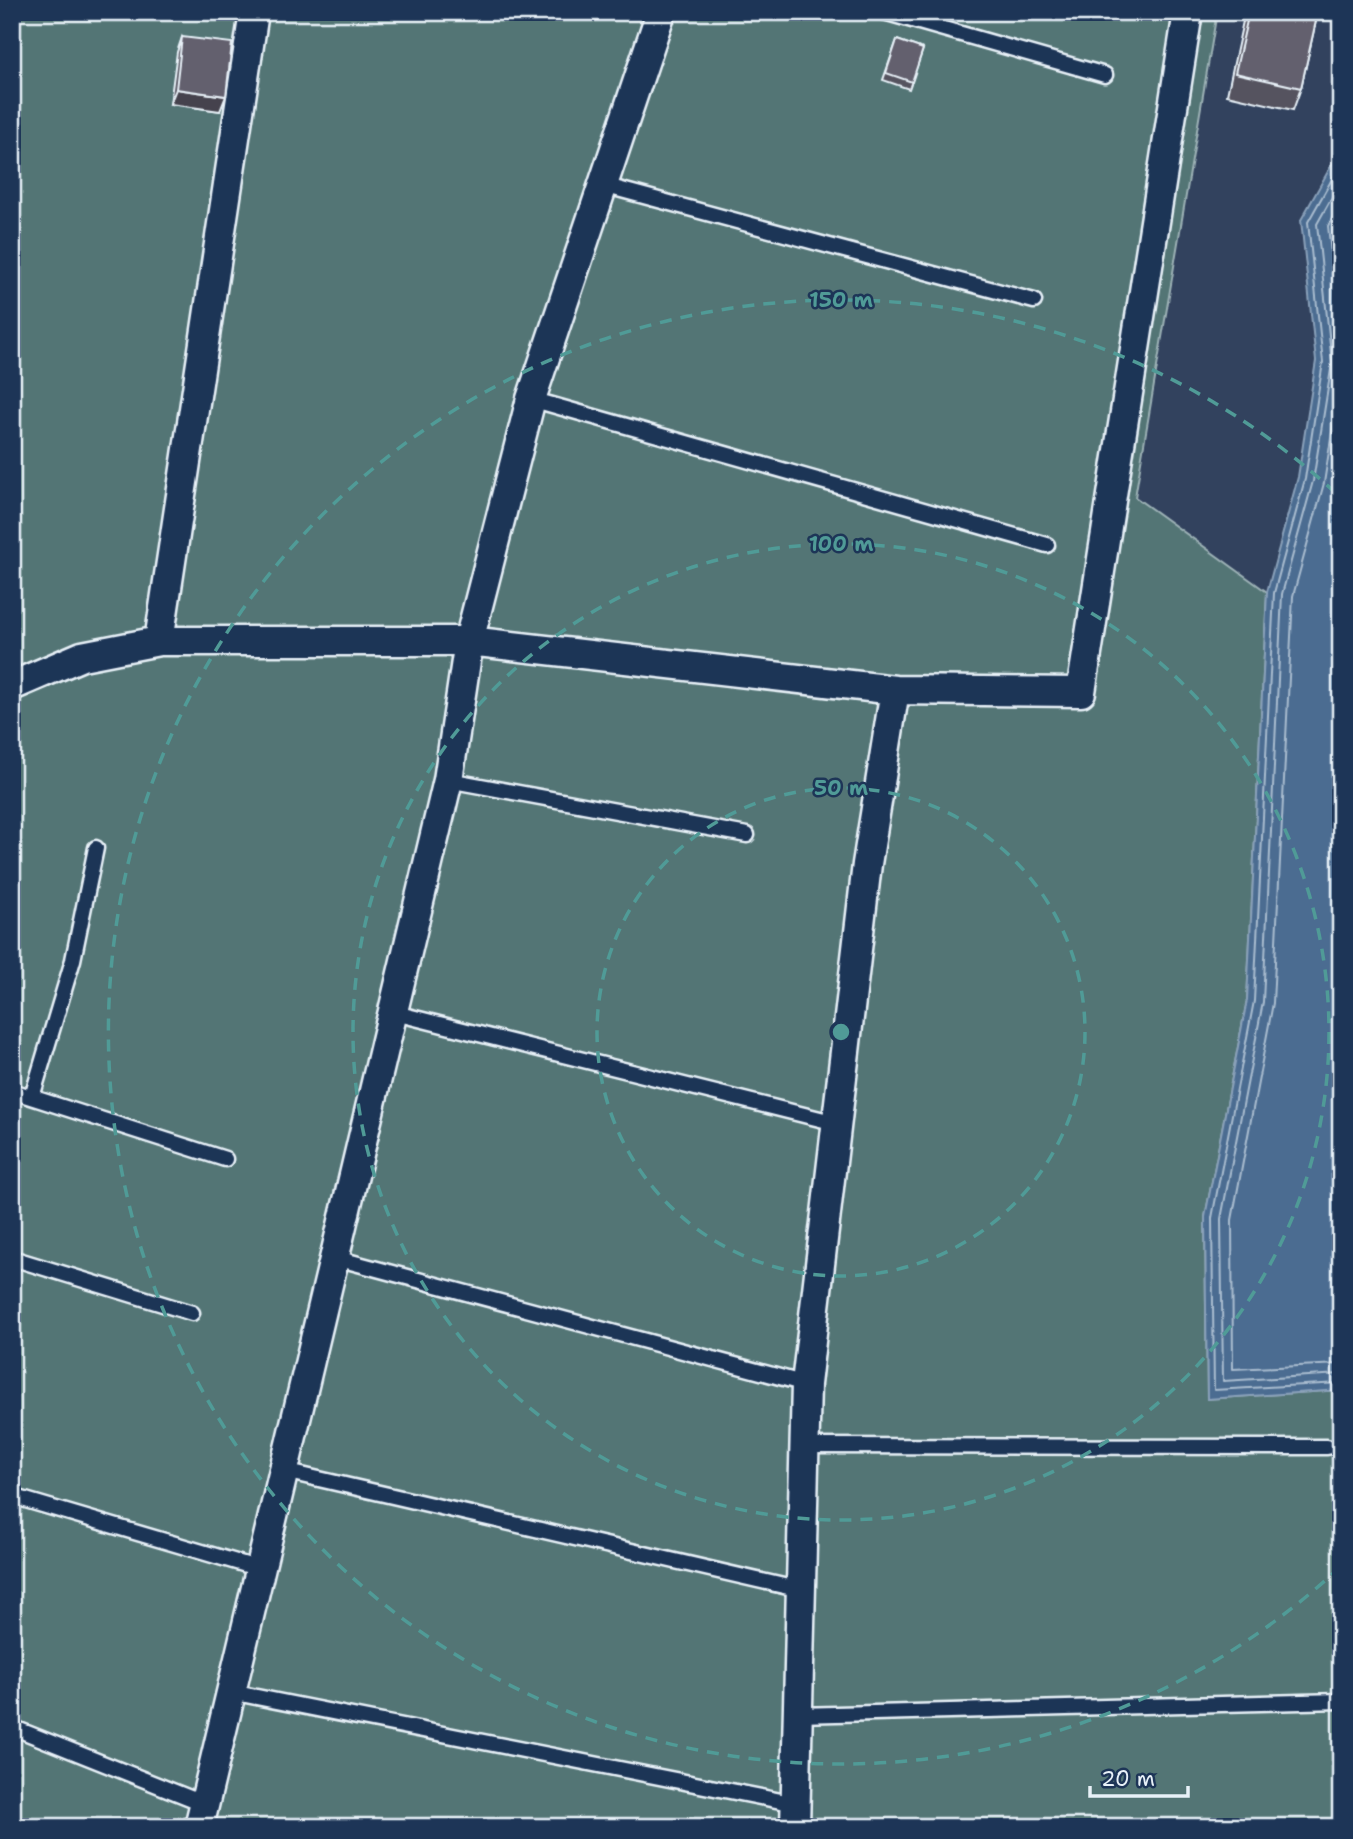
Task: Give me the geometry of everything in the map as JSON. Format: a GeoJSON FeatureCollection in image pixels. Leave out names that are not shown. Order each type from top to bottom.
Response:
{"type":"FeatureCollection","features":[{"type":"Feature","properties":{"kind":"street"},"geometry":{"type":"LineString","coordinates":[[159,641],[254,12]]}},
{"type":"Feature","properties":{"kind":"street"},"geometry":{"type":"LineString","coordinates":[[202,1816],[448,780],[469,641],[531,399],[662,12]]}},
{"type":"Feature","properties":{"kind":"street"},"geometry":{"type":"LineString","coordinates":[[12,686],[82,656],[159,641],[469,641],[895,690],[1082,692],[1188,12]]}},
{"type":"Feature","properties":{"kind":"street"},"geometry":{"type":"LineString","coordinates":[[796,1815],[806,1384],[867,864],[895,690]]}},
{"type":"Feature","properties":{"kind":"lane"},"geometry":{"type":"LineString","coordinates":[[884,12],[1105,75]]}},
{"type":"Feature","properties":{"kind":"lane"},"geometry":{"type":"LineString","coordinates":[[603,185],[1034,301]]}},
{"type":"Feature","properties":{"kind":"lane"},"geometry":{"type":"LineString","coordinates":[[531,399],[1047,545]]}},
{"type":"Feature","properties":{"kind":"lane"},"geometry":{"type":"LineString","coordinates":[[448,780],[747,835]]}},
{"type":"Feature","properties":{"kind":"lane"},"geometry":{"type":"LineString","coordinates":[[32,1097],[73,960],[96,848]]}},
{"type":"Feature","properties":{"kind":"lane"},"geometry":{"type":"LineString","coordinates":[[391,1012],[836,1123]]}},
{"type":"Feature","properties":{"kind":"lane"},"geometry":{"type":"LineString","coordinates":[[12,1091],[225,1159]]}},
{"type":"Feature","properties":{"kind":"lane"},"geometry":{"type":"LineString","coordinates":[[12,1258],[192,1313]]}},
{"type":"Feature","properties":{"kind":"lane"},"geometry":{"type":"LineString","coordinates":[[336,1258],[806,1384]]}},
{"type":"Feature","properties":{"kind":"lane"},"geometry":{"type":"LineString","coordinates":[[804,1446],[1327,1447]]}},
{"type":"Feature","properties":{"kind":"lane"},"geometry":{"type":"LineString","coordinates":[[284,1471],[801,1590]]}},
{"type":"Feature","properties":{"kind":"lane"},"geometry":{"type":"LineString","coordinates":[[12,1496],[260,1569]]}},
{"type":"Feature","properties":{"kind":"lane"},"geometry":{"type":"LineString","coordinates":[[231,1692],[796,1815]]}},
{"type":"Feature","properties":{"kind":"lane"},"geometry":{"type":"LineString","coordinates":[[798,1715],[1341,1701]]}},
{"type":"Feature","properties":{"kind":"lane"},"geometry":{"type":"LineString","coordinates":[[12,1727],[202,1816]]}},
{"type":"Feature","properties":{"kind":"green space"},"geometry":{"type":"Polygon","coordinates":[[[12,12],[1217,12],[1135,497],[1267,592],[1247,1000],[1205,1217],[1207,1399],[1341,1390],[1341,1827],[12,1827],[12,12]]]}},
{"type":"Feature","properties":{"kind":"water"},"geometry":{"type":"Polygon","coordinates":[[[1341,148],[1341,1390],[1207,1399],[1205,1217],[1247,1000],[1267,592],[1298,477],[1316,361],[1301,220],[1341,148]]]}},
{"type":"Feature","properties":{"kind":"building"},"geometry":{"type":"Polygon","coordinates":[[[1249,12],[1318,12],[1301,88],[1235,73],[1249,12]]]}},
{"type":"Feature","properties":{"kind":"building"},"geometry":{"type":"Polygon","coordinates":[[[182,37],[232,43],[226,96],[176,89],[182,37]]]}},
{"type":"Feature","properties":{"kind":"building"},"geometry":{"type":"Polygon","coordinates":[[[897,40],[923,49],[912,82],[886,73],[897,40]]]}}]}
